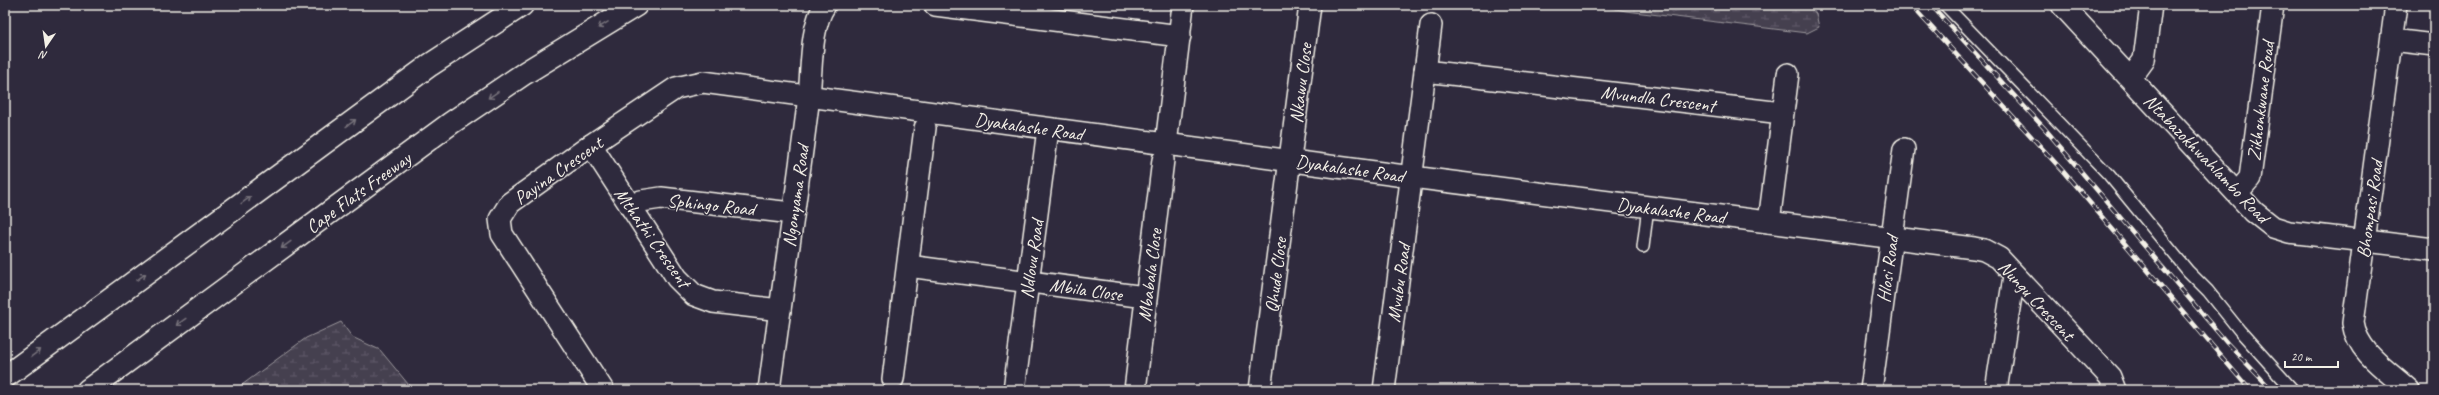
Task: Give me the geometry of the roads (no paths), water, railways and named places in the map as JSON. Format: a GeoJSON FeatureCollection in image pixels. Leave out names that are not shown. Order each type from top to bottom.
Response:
{"type":"FeatureCollection","features":[{"type":"Feature","properties":{"kind":"highway"},"geometry":{"type":"LineString","coordinates":[[5,376],[430,65],[522,5]]}},
{"type":"Feature","properties":{"kind":"highway","name":"Cape Flats Freeway"},"geometry":{"type":"LineString","coordinates":[[88,390],[451,124],[525,73],[636,5]]}},
{"type":"Feature","properties":{"kind":"street","name":"Ngonyama Road"},"geometry":{"type":"LineString","coordinates":[[769,390],[809,96],[816,26],[819,14],[825,5]]}},
{"type":"Feature","properties":{"kind":"street"},"geometry":{"type":"LineString","coordinates":[[935,5],[1180,36]]}},
{"type":"Feature","properties":{"kind":"street","name":"Mbabala Close"},"geometry":{"type":"LineString","coordinates":[[1135,390],[1145,297],[1183,5]]}},
{"type":"Feature","properties":{"kind":"street","name":"Nkawu Close"},"geometry":{"type":"LineString","coordinates":[[1290,160],[1310,5]]}},
{"type":"Feature","properties":{"kind":"street","name":"Ntabazokhwahlambo Road"},"geometry":{"type":"LineString","coordinates":[[2062,5],[2254,212],[2273,227],[2289,232],[2434,249]]}},
{"type":"Feature","properties":{"kind":"street"},"geometry":{"type":"LineString","coordinates":[[2131,78],[2144,60],[2151,5]]}},
{"type":"Feature","properties":{"kind":"street","name":"Zikhonkwane Road"},"geometry":{"type":"LineString","coordinates":[[2237,194],[2250,178],[2273,5]]}},
{"type":"Feature","properties":{"kind":"street","name":"Bhompasi Road"},"geometry":{"type":"LineString","coordinates":[[2396,5],[2353,323],[2355,336],[2372,358],[2409,390]]}},
{"type":"Feature","properties":{"kind":"street"},"geometry":{"type":"LineString","coordinates":[[1412,177],[1431,25]]}},
{"type":"Feature","properties":{"kind":"street"},"geometry":{"type":"LineString","coordinates":[[2392,40],[2434,45]]}},
{"type":"Feature","properties":{"kind":"street","name":"Mvundla Crescent"},"geometry":{"type":"LineString","coordinates":[[1425,71],[1782,113]]}},
{"type":"Feature","properties":{"kind":"street"},"geometry":{"type":"LineString","coordinates":[[1769,222],[1788,74]]}},
{"type":"Feature","properties":{"kind":"street","name":"Payina Crescent"},"geometry":{"type":"LineString","coordinates":[[603,390],[502,234],[500,219],[510,203],[591,145],[676,88],[690,83],[703,82],[809,96]]}},
{"type":"Feature","properties":{"kind":"street","name":"Dyakalashe Road"},"geometry":{"type":"LineString","coordinates":[[809,96],[1048,129],[1165,152],[1290,160],[1892,238]]}},
{"type":"Feature","properties":{"kind":"street"},"geometry":{"type":"LineString","coordinates":[[893,379],[925,128]]}},
{"type":"Feature","properties":{"kind":"street","name":"Ndlovu Road"},"geometry":{"type":"LineString","coordinates":[[1014,390],[1048,129]]}},
{"type":"Feature","properties":{"kind":"street","name":"Mthathi Crescent"},"geometry":{"type":"LineString","coordinates":[[591,145],[677,278],[694,295],[713,302],[780,310]]}},
{"type":"Feature","properties":{"kind":"street","name":"Hlosi Road"},"geometry":{"type":"LineString","coordinates":[[1871,390],[1904,149]]}},
{"type":"Feature","properties":{"kind":"street","name":"Qhude Close"},"geometry":{"type":"LineString","coordinates":[[1260,390],[1290,160]]}},
{"type":"Feature","properties":{"kind":"street","name":"Mvubu Road"},"geometry":{"type":"LineString","coordinates":[[1384,390],[1412,177]]}},
{"type":"Feature","properties":{"kind":"street","name":"Sphingo Road"},"geometry":{"type":"LineString","coordinates":[[631,207],[645,200],[661,198],[792,213]]}},
{"type":"Feature","properties":{"kind":"street","name":"Nungu Crescent"},"geometry":{"type":"LineString","coordinates":[[1892,238],[1984,250],[1999,258],[2014,276],[2110,377],[2115,390]]}},
{"type":"Feature","properties":{"kind":"street","name":"Mbila Close"},"geometry":{"type":"LineString","coordinates":[[908,266],[1145,297]]}},
{"type":"Feature","properties":{"kind":"street"},"geometry":{"type":"LineString","coordinates":[[1996,390],[2014,276]]}},
{"type":"Feature","properties":{"kind":"lane"},"geometry":{"type":"LineString","coordinates":[[1945,5],[2109,175],[2188,271],[2208,291],[2240,331],[2293,390]]}},
{"type":"Feature","properties":{"kind":"lane"},"geometry":{"type":"LineString","coordinates":[[1644,247],[1648,207]]}},
{"type":"Feature","properties":{"kind":"railway"},"geometry":{"type":"LineString","coordinates":[[1911,5],[2061,169],[2250,390]]}},
{"type":"Feature","properties":{"kind":"railway"},"geometry":{"type":"LineString","coordinates":[[1931,5],[2045,129],[2227,343],[2272,390]]}}]}
